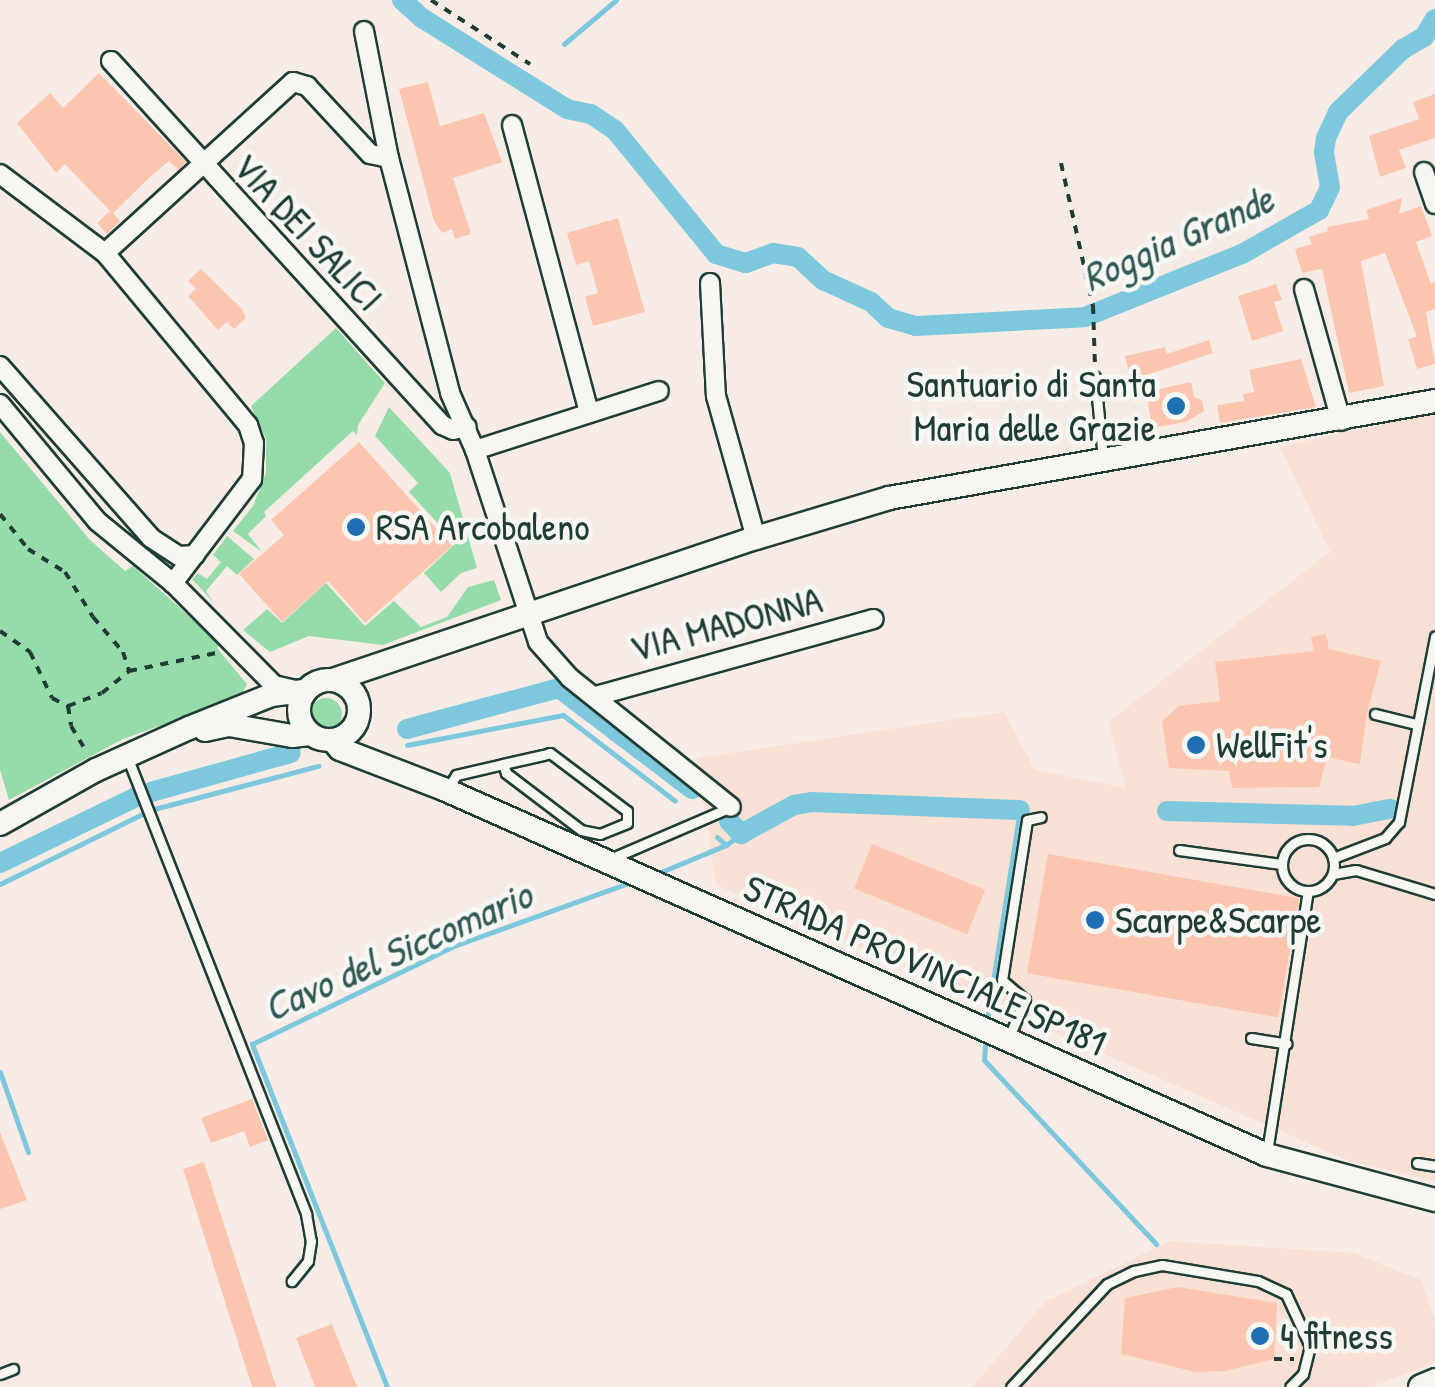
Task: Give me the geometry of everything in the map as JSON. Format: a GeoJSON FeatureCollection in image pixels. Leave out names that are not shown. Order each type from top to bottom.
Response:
{"type":"FeatureCollection","features":[{"type":"Feature","properties":{"kind":"main road"},"geometry":{"type":"LineString","coordinates":[[1422,1387],[1435,1383]]}},
{"type":"Feature","properties":{"kind":"street"},"geometry":{"type":"LineString","coordinates":[[364,31],[390,158],[450,393],[475,450],[526,616]]}},
{"type":"Feature","properties":{"kind":"street","name":"VIA DEI SALICI"},"geometry":{"type":"LineString","coordinates":[[111,61],[442,425],[453,430],[466,427]]}},
{"type":"Feature","properties":{"kind":"street"},"geometry":{"type":"LineString","coordinates":[[105,253],[296,81],[307,86],[370,154],[390,158]]}},
{"type":"Feature","properties":{"kind":"street"},"geometry":{"type":"LineString","coordinates":[[512,125],[588,412]]}},
{"type":"Feature","properties":{"kind":"street"},"geometry":{"type":"LineString","coordinates":[[1424,172],[1435,204]]}},
{"type":"Feature","properties":{"kind":"street"},"geometry":{"type":"LineString","coordinates":[[0,174],[105,253],[238,408],[254,442],[252,479],[245,494],[173,583]]}},
{"type":"Feature","properties":{"kind":"street","name":"VIA MADONNA"},"geometry":{"type":"LineString","coordinates":[[710,284],[716,396],[756,538]]}},
{"type":"Feature","properties":{"kind":"street"},"geometry":{"type":"LineString","coordinates":[[1304,290],[1341,420]]}},
{"type":"Feature","properties":{"kind":"street"},"geometry":{"type":"LineString","coordinates":[[0,366],[20,384],[104,491],[151,538],[179,556],[195,555]]}},
{"type":"Feature","properties":{"kind":"street"},"geometry":{"type":"LineString","coordinates":[[475,450],[659,391]]}},
{"type":"Feature","properties":{"kind":"street","name":"VIA MADONNA"},"geometry":{"type":"LineString","coordinates":[[333,680],[756,538],[924,490],[1103,462],[1435,401]]}},
{"type":"Feature","properties":{"kind":"street"},"geometry":{"type":"LineString","coordinates":[[0,404],[97,521],[173,583],[274,685],[306,691]]}},
{"type":"Feature","properties":{"kind":"street"},"geometry":{"type":"LineString","coordinates":[[151,538],[151,565]]}},
{"type":"Feature","properties":{"kind":"street","name":"VIA MADONNA"},"geometry":{"type":"LineString","coordinates":[[526,616],[551,660],[731,807]]}},
{"type":"Feature","properties":{"kind":"street","name":"VIA MADONNA"},"geometry":{"type":"LineString","coordinates":[[596,696],[874,619]]}},
{"type":"Feature","properties":{"kind":"street","name":"VIA MADONNA"},"geometry":{"type":"LineString","coordinates":[[358,713],[372,679],[402,660]]}},
{"type":"Feature","properties":{"kind":"street"},"geometry":{"type":"LineString","coordinates":[[250,703],[258,684],[258,668]]}},
{"type":"Feature","properties":{"kind":"street"},"geometry":{"type":"LineString","coordinates":[[0,824],[96,770],[167,737],[250,703],[306,691],[333,680],[345,684],[358,713],[351,730],[321,737],[229,726],[167,737]]}},
{"type":"Feature","properties":{"kind":"street"},"geometry":{"type":"LineString","coordinates":[[306,691],[300,718],[321,737]]}},
{"type":"Feature","properties":{"kind":"street","name":"STRADA PROVINCIALE SP181"},"geometry":{"type":"LineString","coordinates":[[358,713],[396,768]]}},
{"type":"Feature","properties":{"kind":"street","name":"STRADA PROVINCIALE SP181"},"geometry":{"type":"LineString","coordinates":[[321,737],[340,749],[396,768],[1267,1155],[1330,1176],[1435,1200]]}},
{"type":"Feature","properties":{"kind":"lane"},"geometry":{"type":"LineString","coordinates":[[1095,377],[1103,462]]}},
{"type":"Feature","properties":{"kind":"lane"},"geometry":{"type":"LineString","coordinates":[[1333,858],[1385,838],[1399,822],[1435,636]]}},
{"type":"Feature","properties":{"kind":"lane"},"geometry":{"type":"LineString","coordinates":[[1374,714],[1416,724]]}},
{"type":"Feature","properties":{"kind":"lane"},"geometry":{"type":"LineString","coordinates":[[446,790],[456,776],[503,764],[550,753],[627,812],[627,823],[600,834],[581,830],[506,773],[503,764]]}},
{"type":"Feature","properties":{"kind":"lane"},"geometry":{"type":"LineString","coordinates":[[127,756],[306,1214],[311,1241],[308,1261],[292,1282]]}},
{"type":"Feature","properties":{"kind":"lane"},"geometry":{"type":"LineString","coordinates":[[606,861],[731,807]]}},
{"type":"Feature","properties":{"kind":"lane"},"geometry":{"type":"LineString","coordinates":[[1006,1042],[1024,1000],[1002,980],[1027,820],[1041,817]]}},
{"type":"Feature","properties":{"kind":"lane"},"geometry":{"type":"LineString","coordinates":[[1309,839],[1324,844],[1333,858],[1333,874],[1324,886],[1308,892],[1292,886],[1282,864],[1287,848],[1309,839]]}},
{"type":"Feature","properties":{"kind":"lane"},"geometry":{"type":"LineString","coordinates":[[1179,850],[1282,864]]}},
{"type":"Feature","properties":{"kind":"lane"},"geometry":{"type":"LineString","coordinates":[[1333,874],[1356,870],[1435,894]]}},
{"type":"Feature","properties":{"kind":"lane"},"geometry":{"type":"LineString","coordinates":[[1267,1155],[1308,892]]}},
{"type":"Feature","properties":{"kind":"lane"},"geometry":{"type":"LineString","coordinates":[[1251,1038],[1287,1044]]}},
{"type":"Feature","properties":{"kind":"lane"},"geometry":{"type":"LineString","coordinates":[[1417,1162],[1435,1166]]}},
{"type":"Feature","properties":{"kind":"lane"},"geometry":{"type":"LineString","coordinates":[[1011,1387],[1107,1284],[1150,1267],[1258,1281],[1286,1294],[1308,1336],[1309,1360],[1290,1387]]}},
{"type":"Feature","properties":{"kind":"lane"},"geometry":{"type":"LineString","coordinates":[[0,1374],[13,1370]]}},
{"type":"Feature","properties":{"kind":"path"},"geometry":{"type":"LineString","coordinates":[[431,0],[530,64]]}},
{"type":"Feature","properties":{"kind":"path"},"geometry":{"type":"LineString","coordinates":[[1060,163],[1092,306],[1095,377]]}},
{"type":"Feature","properties":{"kind":"path"},"geometry":{"type":"LineString","coordinates":[[1,517],[28,548],[64,572],[93,617],[123,652],[129,671]]}},
{"type":"Feature","properties":{"kind":"path"},"geometry":{"type":"LineString","coordinates":[[0,631],[30,652],[52,698],[68,706],[102,693],[129,671],[216,654],[234,641]]}},
{"type":"Feature","properties":{"kind":"path"},"geometry":{"type":"LineString","coordinates":[[68,706],[71,726],[96,770]]}},
{"type":"Feature","properties":{"kind":"shaded area"},"geometry":{"type":"Polygon","coordinates":[[[1435,412],[1435,1181],[1349,1161],[716,885],[697,758],[1004,712],[1035,770],[1126,788],[1108,722],[1330,552],[1280,447],[1435,412]]]}},
{"type":"Feature","properties":{"kind":"shaded area"},"geometry":{"type":"Polygon","coordinates":[[[1169,1241],[1354,1253],[1421,1280],[1435,1322],[1435,1363],[1371,1387],[972,1387],[1045,1302],[1169,1241]]]}},
{"type":"Feature","properties":{"kind":"green space"},"geometry":{"type":"Polygon","coordinates":[[[336,328],[385,383],[358,425],[357,435],[353,431],[264,512],[266,516],[248,534],[262,552],[233,531],[253,506],[266,473],[266,439],[251,406],[336,328]]]}},
{"type":"Feature","properties":{"kind":"green space"},"geometry":{"type":"Polygon","coordinates":[[[389,407],[450,473],[477,568],[461,573],[441,592],[424,573],[456,543],[409,492],[418,483],[375,436],[389,407]]]}},
{"type":"Feature","properties":{"kind":"green space"},"geometry":{"type":"Polygon","coordinates":[[[0,432],[90,540],[125,571],[133,566],[220,644],[217,648],[247,684],[240,697],[123,739],[9,800],[0,770],[0,432]]]}},
{"type":"Feature","properties":{"kind":"green space"},"geometry":{"type":"Polygon","coordinates":[[[227,536],[254,559],[237,575],[227,566],[206,591],[214,603],[192,579],[198,573],[207,579],[221,562],[213,555],[227,536]]]}},
{"type":"Feature","properties":{"kind":"green space"},"geometry":{"type":"Polygon","coordinates":[[[494,580],[501,600],[383,645],[309,636],[270,652],[243,630],[267,609],[282,623],[326,583],[365,626],[394,601],[421,627],[447,617],[468,587],[494,580]]]}},
{"type":"Feature","properties":{"kind":"green space"},"geometry":{"type":"Polygon","coordinates":[[[326,698],[337,703],[342,714],[337,725],[326,730],[315,725],[310,714],[315,703],[326,698]]]}},
{"type":"Feature","properties":{"kind":"building"},"geometry":{"type":"Polygon","coordinates":[[[99,73],[186,162],[178,170],[169,161],[150,177],[113,213],[120,221],[107,234],[97,223],[110,211],[65,164],[56,173],[17,123],[50,93],[63,108],[99,73]]]}},
{"type":"Feature","properties":{"kind":"building"},"geometry":{"type":"Polygon","coordinates":[[[428,82],[440,126],[484,113],[502,162],[453,178],[471,234],[455,239],[452,229],[442,233],[434,221],[399,89],[428,82]]]}},
{"type":"Feature","properties":{"kind":"building"},"geometry":{"type":"Polygon","coordinates":[[[1435,94],[1435,138],[1399,150],[1406,168],[1380,177],[1369,136],[1419,119],[1413,102],[1435,94]]]}},
{"type":"Feature","properties":{"kind":"building"},"geometry":{"type":"Polygon","coordinates":[[[1402,198],[1399,214],[1421,206],[1432,236],[1416,242],[1431,284],[1435,282],[1435,309],[1426,312],[1435,364],[1417,369],[1408,339],[1417,337],[1385,253],[1361,261],[1384,386],[1349,393],[1322,269],[1302,273],[1295,249],[1312,244],[1309,237],[1328,231],[1327,227],[1369,219],[1366,210],[1402,198]]]}},
{"type":"Feature","properties":{"kind":"building"},"geometry":{"type":"Polygon","coordinates":[[[618,218],[645,312],[593,326],[585,297],[598,293],[589,261],[576,265],[567,233],[618,218]]]}},
{"type":"Feature","properties":{"kind":"building"},"geometry":{"type":"Polygon","coordinates":[[[201,269],[242,309],[246,318],[234,329],[227,322],[218,330],[188,296],[196,289],[188,281],[201,269]]]}},
{"type":"Feature","properties":{"kind":"building"},"geometry":{"type":"Polygon","coordinates":[[[1276,284],[1282,300],[1274,302],[1283,331],[1252,341],[1238,296],[1276,284]]]}},
{"type":"Feature","properties":{"kind":"building"},"geometry":{"type":"Polygon","coordinates":[[[1209,340],[1213,353],[1131,380],[1125,356],[1165,347],[1167,354],[1209,340]]]}},
{"type":"Feature","properties":{"kind":"building"},"geometry":{"type":"Polygon","coordinates":[[[1301,359],[1316,407],[1220,423],[1217,405],[1244,401],[1243,394],[1254,392],[1249,370],[1301,359]]]}},
{"type":"Feature","properties":{"kind":"building","name":"Santuario di Santa Maria delle Grazie"},"geometry":{"type":"Polygon","coordinates":[[[1191,382],[1194,397],[1202,400],[1204,411],[1186,422],[1152,428],[1146,392],[1191,382]]]}},
{"type":"Feature","properties":{"kind":"building","name":"RSA Arcobaleno"},"geometry":{"type":"Polygon","coordinates":[[[359,442],[452,546],[365,623],[328,581],[282,622],[239,574],[284,535],[271,520],[359,442]]]}},
{"type":"Feature","properties":{"kind":"building"},"geometry":{"type":"Polygon","coordinates":[[[1326,634],[1329,649],[1381,661],[1367,713],[1360,764],[1327,757],[1319,787],[1232,788],[1229,771],[1169,768],[1162,721],[1179,706],[1220,701],[1215,662],[1314,651],[1311,637],[1326,634]]]}},
{"type":"Feature","properties":{"kind":"building"},"geometry":{"type":"Polygon","coordinates":[[[872,844],[985,890],[967,934],[854,889],[872,844]]]}},
{"type":"Feature","properties":{"kind":"building"},"geometry":{"type":"Polygon","coordinates":[[[1048,854],[1299,898],[1278,1017],[1027,973],[1048,854]]]}},
{"type":"Feature","properties":{"kind":"building"},"geometry":{"type":"Polygon","coordinates":[[[252,1099],[268,1140],[250,1147],[244,1131],[211,1143],[201,1118],[252,1099]]]}},
{"type":"Feature","properties":{"kind":"building"},"geometry":{"type":"Polygon","coordinates":[[[0,1132],[27,1200],[0,1209],[0,1132]]]}},
{"type":"Feature","properties":{"kind":"building"},"geometry":{"type":"Polygon","coordinates":[[[204,1162],[276,1387],[252,1387],[183,1169],[204,1162]]]}},
{"type":"Feature","properties":{"kind":"building"},"geometry":{"type":"Polygon","coordinates":[[[1178,1287],[1277,1303],[1274,1359],[1226,1371],[1196,1372],[1121,1354],[1125,1298],[1178,1287]]]}},
{"type":"Feature","properties":{"kind":"building"},"geometry":{"type":"Polygon","coordinates":[[[332,1324],[357,1387],[315,1387],[296,1338],[332,1324]]]}},
{"type":"Feature","properties":{"kind":"waterway","name":"Roggia Grande"},"geometry":{"type":"LineString","coordinates":[[402,0],[422,18],[567,109],[591,114],[615,130],[716,254],[746,263],[773,253],[798,257],[823,280],[871,302],[888,318],[916,326],[1085,317],[1242,254],[1319,210],[1330,187],[1324,152],[1326,138],[1338,112],[1403,49],[1424,37],[1435,19]]}},
{"type":"Feature","properties":{"kind":"waterway","name":"Cavo del Siccomario"},"geometry":{"type":"LineString","coordinates":[[564,44],[616,0]]}},
{"type":"Feature","properties":{"kind":"waterway"},"geometry":{"type":"LineString","coordinates":[[407,729],[559,688],[692,789]]}},
{"type":"Feature","properties":{"kind":"waterway","name":"Cavo del Siccomario"},"geometry":{"type":"LineString","coordinates":[[407,745],[563,715],[675,801]]}},
{"type":"Feature","properties":{"kind":"waterway"},"geometry":{"type":"LineString","coordinates":[[151,792],[291,753]]}},
{"type":"Feature","properties":{"kind":"waterway","name":"Cavo del Siccomario"},"geometry":{"type":"LineString","coordinates":[[154,809],[318,766]]}},
{"type":"Feature","properties":{"kind":"waterway"},"geometry":{"type":"LineString","coordinates":[[0,863],[138,796]]}},
{"type":"Feature","properties":{"kind":"waterway"},"geometry":{"type":"LineString","coordinates":[[729,821],[741,834],[794,805],[812,802],[1020,810]]}},
{"type":"Feature","properties":{"kind":"waterway"},"geometry":{"type":"LineString","coordinates":[[1167,811],[1353,816],[1390,809]]}},
{"type":"Feature","properties":{"kind":"waterway","name":"Cavo del Siccomario"},"geometry":{"type":"LineString","coordinates":[[987,1020],[1020,810]]}},
{"type":"Feature","properties":{"kind":"waterway","name":"Cavo del Siccomario"},"geometry":{"type":"LineString","coordinates":[[0,884],[142,814]]}},
{"type":"Feature","properties":{"kind":"waterway","name":"Cavo del Siccomario"},"geometry":{"type":"LineString","coordinates":[[661,872],[726,845],[741,834]]}},
{"type":"Feature","properties":{"kind":"waterway","name":"Cavo del Siccomario"},"geometry":{"type":"LineString","coordinates":[[717,837],[726,845]]}},
{"type":"Feature","properties":{"kind":"waterway","name":"Cavo del Siccomario"},"geometry":{"type":"LineString","coordinates":[[387,1387],[252,1044],[454,946],[628,883]]}},
{"type":"Feature","properties":{"kind":"waterway","name":"Cavo del Siccomario"},"geometry":{"type":"LineString","coordinates":[[985,1046],[984,1060],[1156,1244]]}},
{"type":"Feature","properties":{"kind":"waterway","name":"Cavo del Siccomario"},"geometry":{"type":"LineString","coordinates":[[0,1072],[28,1152]]}},
{"type":"Feature","properties":{"kind":"place","name":"Santuario di Santa Maria delle Grazie"},"geometry":{"type":"Point","coordinates":[1176,406]}},
{"type":"Feature","properties":{"kind":"place","name":"RSA Arcobaleno"},"geometry":{"type":"Point","coordinates":[356,527]}},
{"type":"Feature","properties":{"kind":"place","name":"WellFit's"},"geometry":{"type":"Point","coordinates":[1196,745]}},
{"type":"Feature","properties":{"kind":"place","name":"Scarpe&Scarpe"},"geometry":{"type":"Point","coordinates":[1095,920]}},
{"type":"Feature","properties":{"kind":"place","name":"4 fitness"},"geometry":{"type":"Point","coordinates":[1260,1336]}}]}
